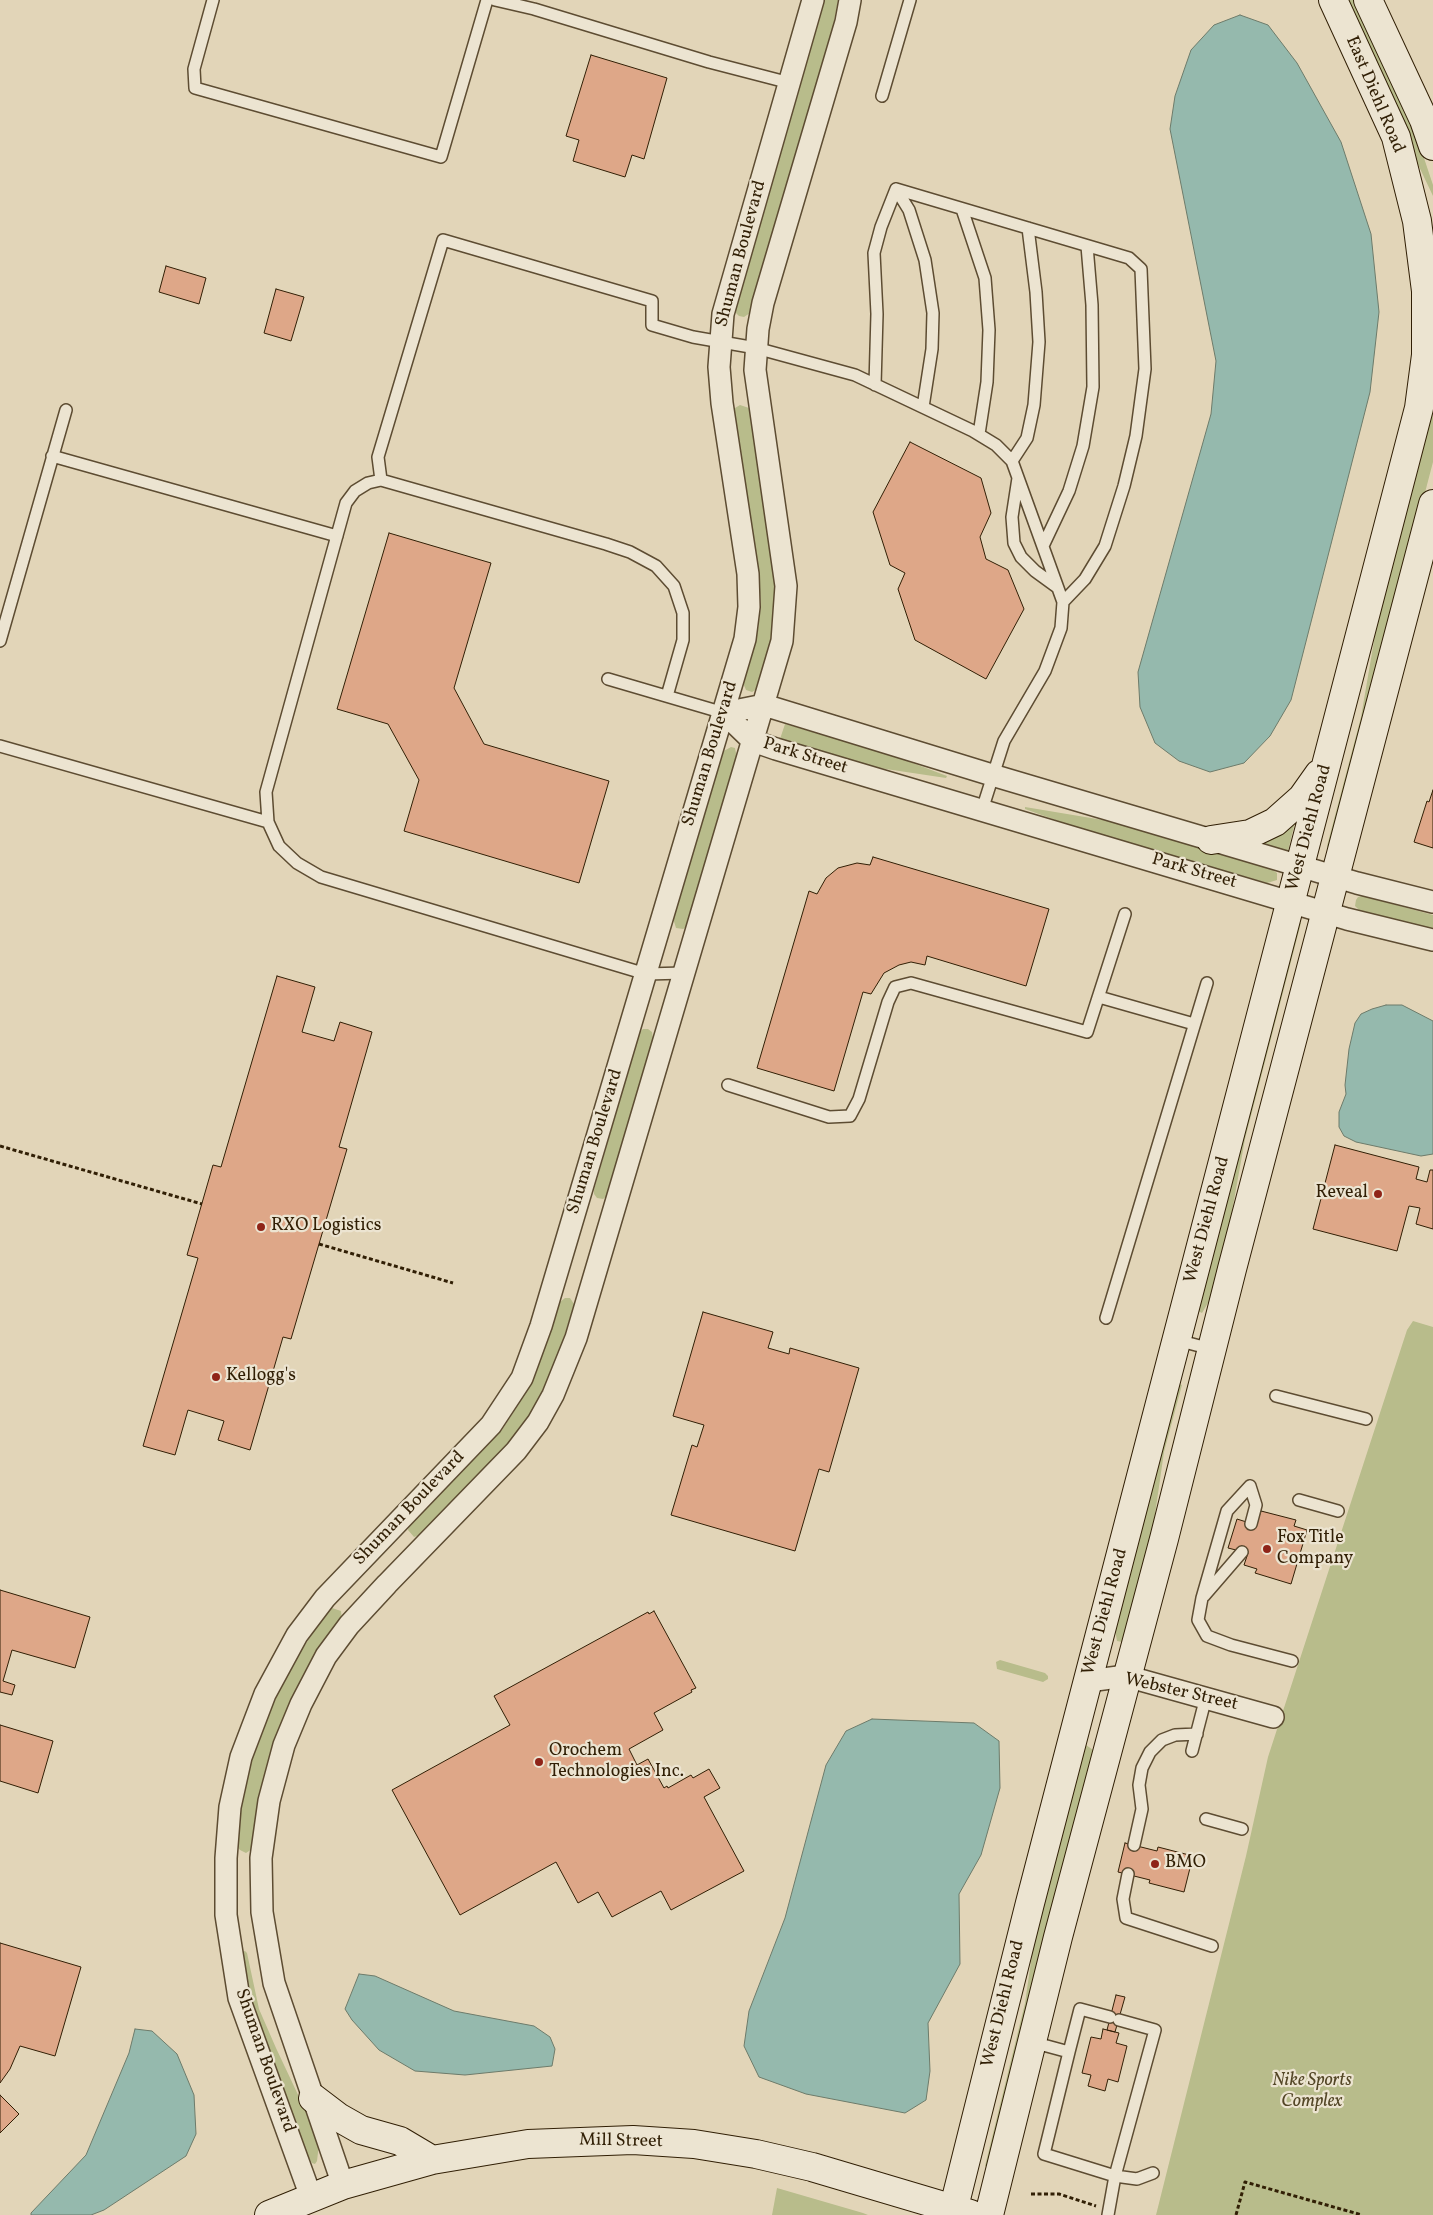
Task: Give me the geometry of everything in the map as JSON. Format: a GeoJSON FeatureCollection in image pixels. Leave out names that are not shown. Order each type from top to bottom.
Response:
{"type":"FeatureCollection","features":[{"type":"Feature","properties":{"kind":"street","name":"Shuman Boulevard"},"geometry":{"type":"LineString","coordinates":[[311,2197],[239,1998],[226,1914],[226,1858],[230,1807],[241,1757],[265,1694],[297,1635],[325,1598],[359,1561],[491,1425],[522,1378],[541,1326],[745,640],[749,607],[748,574],[722,404],[720,343],[723,314],[731,280],[813,0]]}},
{"type":"Feature","properties":{"kind":"street","name":"Shuman Boulevard"},"geometry":{"type":"LineString","coordinates":[[343,2185],[274,1983],[262,1912],[261,1858],[269,1801],[284,1744],[301,1704],[326,1656],[349,1625],[516,1451],[538,1422],[553,1395],[576,1338],[782,641],[786,586],[755,370],[756,348],[763,303],[846,22],[850,0]]}},
{"type":"Feature","properties":{"kind":"street","name":"East Diehl Road"},"geometry":{"type":"LineString","coordinates":[[1333,0],[1396,137],[1425,219]]}},
{"type":"Feature","properties":{"kind":"street","name":"East Diehl Road"},"geometry":{"type":"LineString","coordinates":[[1368,0],[1424,120],[1433,146]]}},
{"type":"Feature","properties":{"kind":"street","name":"West Diehl Road"},"geometry":{"type":"LineString","coordinates":[[960,2213],[1030,1903],[1419,408],[1426,355],[1425,219]]}},
{"type":"Feature","properties":{"kind":"street","name":"West Diehl Road"},"geometry":{"type":"LineString","coordinates":[[989,2215],[1126,1676],[1164,1539],[1433,504]]}},
{"type":"Feature","properties":{"kind":"street","name":"Park Street"},"geometry":{"type":"LineString","coordinates":[[724,713],[764,705],[1211,840],[1433,902]]}},
{"type":"Feature","properties":{"kind":"street","name":"Park Street"},"geometry":{"type":"LineString","coordinates":[[724,713],[753,741],[1326,912],[1433,940]]}},
{"type":"Feature","properties":{"kind":"street"},"geometry":{"type":"LineString","coordinates":[[1211,840],[1250,834],[1276,822],[1302,798],[1327,762]]}},
{"type":"Feature","properties":{"kind":"street","name":"Webster Street"},"geometry":{"type":"LineString","coordinates":[[1088,1681],[1126,1676],[1273,1717]]}},
{"type":"Feature","properties":{"kind":"street"},"geometry":{"type":"LineString","coordinates":[[314,2098],[338,2117],[361,2130],[400,2141],[432,2160]]}},
{"type":"Feature","properties":{"kind":"street","name":"Mill Street"},"geometry":{"type":"LineString","coordinates":[[269,2215],[343,2185],[432,2160],[494,2149],[557,2142],[634,2140],[694,2144],[756,2154],[812,2167],[960,2213]]}},
{"type":"Feature","properties":{"kind":"lane"},"geometry":{"type":"LineString","coordinates":[[213,0],[194,69],[195,88],[441,157],[487,0]]}},
{"type":"Feature","properties":{"kind":"lane"},"geometry":{"type":"LineString","coordinates":[[495,0],[536,4],[710,62],[790,83]]}},
{"type":"Feature","properties":{"kind":"lane"},"geometry":{"type":"LineString","coordinates":[[882,96],[910,0]]}},
{"type":"Feature","properties":{"kind":"lane"},"geometry":{"type":"LineString","coordinates":[[875,385],[877,314],[874,253],[881,227],[896,189]]}},
{"type":"Feature","properties":{"kind":"lane"},"geometry":{"type":"LineString","coordinates":[[896,189],[1129,258],[1141,269],[1145,369],[1136,436],[1124,486],[1105,546],[1085,579],[1063,602]]}},
{"type":"Feature","properties":{"kind":"lane"},"geometry":{"type":"LineString","coordinates":[[896,189],[909,210],[925,260],[933,313],[932,349],[923,407]]}},
{"type":"Feature","properties":{"kind":"lane"},"geometry":{"type":"LineString","coordinates":[[962,209],[985,278],[989,330],[987,382],[979,434]]}},
{"type":"Feature","properties":{"kind":"lane"},"geometry":{"type":"LineString","coordinates":[[1012,461],[1027,438],[1034,405],[1039,342],[1036,292],[1028,228]]}},
{"type":"Feature","properties":{"kind":"lane"},"geometry":{"type":"LineString","coordinates":[[381,480],[378,457],[443,240],[652,301],[652,325],[720,343],[756,348],[854,375],[979,434],[996,445],[1012,461],[1063,602],[1062,628],[1044,671],[1004,741],[982,810]]}},
{"type":"Feature","properties":{"kind":"lane"},"geometry":{"type":"LineString","coordinates":[[1042,546],[1069,491],[1083,446],[1093,387],[1092,305],[1087,246]]}},
{"type":"Feature","properties":{"kind":"lane"},"geometry":{"type":"LineString","coordinates":[[0,641],[66,410]]}},
{"type":"Feature","properties":{"kind":"lane"},"geometry":{"type":"LineString","coordinates":[[52,456],[337,536]]}},
{"type":"Feature","properties":{"kind":"lane"},"geometry":{"type":"LineString","coordinates":[[1018,477],[1012,517],[1014,543],[1021,557],[1057,587]]}},
{"type":"Feature","properties":{"kind":"lane"},"geometry":{"type":"LineString","coordinates":[[667,696],[683,640],[683,613],[674,586],[656,566],[630,552],[606,544],[381,480],[368,483],[355,491],[346,503],[266,792],[268,822],[280,846],[297,863],[321,877],[646,974],[684,973]]}},
{"type":"Feature","properties":{"kind":"lane"},"geometry":{"type":"LineString","coordinates":[[608,680],[724,713]]}},
{"type":"Feature","properties":{"kind":"lane"},"geometry":{"type":"LineString","coordinates":[[0,746],[268,822]]}},
{"type":"Feature","properties":{"kind":"lane"},"geometry":{"type":"LineString","coordinates":[[728,1085],[829,1117],[850,1116],[859,1099],[888,1002],[896,987],[911,983],[1088,1032],[1125,914]]}},
{"type":"Feature","properties":{"kind":"lane"},"geometry":{"type":"LineString","coordinates":[[1106,1318],[1207,983]]}},
{"type":"Feature","properties":{"kind":"lane"},"geometry":{"type":"LineString","coordinates":[[1099,996],[1194,1024]]}},
{"type":"Feature","properties":{"kind":"lane"},"geometry":{"type":"LineString","coordinates":[[1177,1340],[1212,1349]]}},
{"type":"Feature","properties":{"kind":"lane"},"geometry":{"type":"LineString","coordinates":[[1276,1396],[1366,1419]]}},
{"type":"Feature","properties":{"kind":"lane"},"geometry":{"type":"LineString","coordinates":[[1248,1522],[1250,1486],[1227,1511],[1202,1598],[1198,1620],[1207,1636],[1231,1645],[1292,1661]]}},
{"type":"Feature","properties":{"kind":"lane"},"geometry":{"type":"LineString","coordinates":[[1299,1500],[1338,1511]]}},
{"type":"Feature","properties":{"kind":"lane"},"geometry":{"type":"LineString","coordinates":[[1202,1598],[1239,1551]]}},
{"type":"Feature","properties":{"kind":"lane"},"geometry":{"type":"LineString","coordinates":[[1192,1751],[1206,1697]]}},
{"type":"Feature","properties":{"kind":"lane"},"geometry":{"type":"LineString","coordinates":[[1134,1845],[1142,1809],[1139,1785],[1142,1768],[1150,1752],[1162,1740],[1175,1735],[1197,1734]]}},
{"type":"Feature","properties":{"kind":"lane"},"geometry":{"type":"LineString","coordinates":[[1206,1819],[1242,1828]]}},
{"type":"Feature","properties":{"kind":"lane"},"geometry":{"type":"LineString","coordinates":[[1128,1874],[1123,1899],[1126,1918],[1212,1946]]}},
{"type":"Feature","properties":{"kind":"lane"},"geometry":{"type":"LineString","coordinates":[[1108,2212],[1115,2176],[1155,2030],[1080,2009],[1044,2154],[1115,2176],[1136,2179],[1152,2173]]}},
{"type":"Feature","properties":{"kind":"lane"},"geometry":{"type":"LineString","coordinates":[[1032,2042],[1069,2052]]}},
{"type":"Feature","properties":{"kind":"path"},"geometry":{"type":"LineString","coordinates":[[0,1146],[202,1204]]}},
{"type":"Feature","properties":{"kind":"path"},"geometry":{"type":"LineString","coordinates":[[319,1244],[453,1283]]}},
{"type":"Feature","properties":{"kind":"path"},"geometry":{"type":"LineString","coordinates":[[1236,2215],[1245,2182],[1362,2215]]}},
{"type":"Feature","properties":{"kind":"path"},"geometry":{"type":"LineString","coordinates":[[1031,2194],[1059,2194],[1108,2212]]}},
{"type":"Feature","properties":{"kind":"green space"},"geometry":{"type":"Polygon","coordinates":[[[822,0],[838,0],[831,37],[750,313],[744,317],[739,316],[735,308],[742,279],[803,72],[822,0]]]}},
{"type":"Feature","properties":{"kind":"green space"},"geometry":{"type":"Polygon","coordinates":[[[1340,0],[1357,0],[1417,137],[1433,185],[1433,196],[1340,0]]]}},
{"type":"Feature","properties":{"kind":"green space"},"geometry":{"type":"Polygon","coordinates":[[[1433,379],[1433,462],[1349,783],[1329,851],[1327,846],[1361,717],[1380,606],[1433,379]]]}},
{"type":"Feature","properties":{"kind":"green space"},"geometry":{"type":"Polygon","coordinates":[[[740,405],[749,408],[776,595],[775,618],[770,645],[757,689],[752,692],[746,690],[743,683],[758,630],[761,605],[758,569],[734,414],[735,408],[740,405]]]}},
{"type":"Feature","properties":{"kind":"green space"},"geometry":{"type":"Polygon","coordinates":[[[785,724],[889,754],[947,776],[946,778],[866,766],[780,739],[785,724]]]}},
{"type":"Feature","properties":{"kind":"green space"},"geometry":{"type":"Polygon","coordinates":[[[731,747],[735,748],[737,758],[688,926],[683,929],[676,928],[673,918],[722,752],[731,747]]]}},
{"type":"Feature","properties":{"kind":"green space"},"geometry":{"type":"Polygon","coordinates":[[[1025,807],[1109,821],[1271,869],[1277,873],[1277,880],[1267,883],[1072,826],[1025,809],[1025,807]]]}},
{"type":"Feature","properties":{"kind":"green space"},"geometry":{"type":"Polygon","coordinates":[[[1296,818],[1288,851],[1258,842],[1296,818]]]}},
{"type":"Feature","properties":{"kind":"green space"},"geometry":{"type":"Polygon","coordinates":[[[1363,896],[1433,915],[1433,929],[1359,910],[1355,906],[1356,900],[1358,897],[1363,896]]]}},
{"type":"Feature","properties":{"kind":"green space"},"geometry":{"type":"Polygon","coordinates":[[[1297,922],[1301,923],[1245,1139],[1222,1267],[1215,1291],[1202,1313],[1196,1310],[1297,922]]]}},
{"type":"Feature","properties":{"kind":"green space"},"geometry":{"type":"Polygon","coordinates":[[[643,1029],[648,1029],[652,1032],[653,1038],[607,1196],[603,1199],[597,1198],[594,1190],[639,1033],[643,1029]]]}},
{"type":"Feature","properties":{"kind":"green space"},"geometry":{"type":"Polygon","coordinates":[[[565,1298],[570,1298],[574,1304],[551,1379],[536,1407],[510,1442],[420,1535],[414,1537],[408,1530],[409,1526],[502,1430],[520,1402],[533,1379],[560,1302],[565,1298]]]}},
{"type":"Feature","properties":{"kind":"green space","name":"Nike Sports Complex"},"geometry":{"type":"Polygon","coordinates":[[[1413,1321],[1433,1327],[1433,2215],[1156,2215],[1246,1856],[1268,1757],[1407,1330],[1413,1321]]]}},
{"type":"Feature","properties":{"kind":"green space"},"geometry":{"type":"Polygon","coordinates":[[[1177,1383],[1182,1385],[1164,1452],[1152,1535],[1126,1636],[1122,1642],[1117,1641],[1115,1630],[1177,1383]]]}},
{"type":"Feature","properties":{"kind":"green space"},"geometry":{"type":"Polygon","coordinates":[[[332,1608],[341,1611],[342,1620],[304,1674],[286,1712],[271,1752],[260,1796],[252,1849],[246,1853],[236,1845],[243,1795],[252,1757],[272,1703],[288,1671],[326,1613],[332,1608]]]}},
{"type":"Feature","properties":{"kind":"green space"},"geometry":{"type":"Polygon","coordinates":[[[1000,1660],[1045,1673],[1048,1679],[1043,1682],[997,1669],[996,1662],[1000,1660]]]}},
{"type":"Feature","properties":{"kind":"green space"},"geometry":{"type":"Polygon","coordinates":[[[1086,1745],[1096,1752],[990,2168],[985,2166],[1025,2003],[1039,1906],[1080,1748],[1086,1745]]]}},
{"type":"Feature","properties":{"kind":"green space"},"geometry":{"type":"Polygon","coordinates":[[[245,1951],[259,2009],[316,2133],[319,2144],[315,2164],[312,2163],[306,2153],[256,2015],[242,1952],[245,1951]]]}},
{"type":"Feature","properties":{"kind":"green space"},"geometry":{"type":"Polygon","coordinates":[[[777,2188],[863,2213],[868,2215],[772,2215],[777,2188]]]}},
{"type":"Feature","properties":{"kind":"water"},"geometry":{"type":"Polygon","coordinates":[[[1240,15],[1268,25],[1297,63],[1341,142],[1371,234],[1379,312],[1370,392],[1291,700],[1270,736],[1244,763],[1210,772],[1179,761],[1155,743],[1140,707],[1138,672],[1211,414],[1216,361],[1170,129],[1175,96],[1191,50],[1214,25],[1240,15]]]}},
{"type":"Feature","properties":{"kind":"water"},"geometry":{"type":"Polygon","coordinates":[[[1386,1005],[1402,1005],[1433,1021],[1433,1154],[1421,1156],[1356,1142],[1344,1136],[1339,1127],[1339,1112],[1346,1094],[1345,1085],[1349,1049],[1355,1023],[1361,1014],[1386,1005]]]}},
{"type":"Feature","properties":{"kind":"water"},"geometry":{"type":"Polygon","coordinates":[[[872,1719],[974,1723],[999,1741],[1000,1788],[981,1855],[959,1894],[960,1964],[928,2023],[930,2071],[926,2100],[905,2113],[806,2094],[759,2077],[744,2046],[749,2011],[785,1918],[826,1765],[846,1731],[872,1719]]]}},
{"type":"Feature","properties":{"kind":"water"},"geometry":{"type":"Polygon","coordinates":[[[359,1974],[375,1976],[454,2011],[534,2026],[550,2037],[555,2049],[552,2066],[465,2075],[415,2071],[379,2050],[352,2020],[345,2009],[359,1974]]]}},
{"type":"Feature","properties":{"kind":"water"},"geometry":{"type":"Polygon","coordinates":[[[135,2029],[152,2031],[177,2054],[194,2095],[196,2134],[186,2156],[104,2210],[91,2215],[31,2215],[86,2155],[129,2053],[135,2029]]]}},
{"type":"Feature","properties":{"kind":"building"},"geometry":{"type":"Polygon","coordinates":[[[591,55],[667,78],[644,159],[632,155],[625,177],[573,161],[579,140],[566,136],[591,55]]]}},
{"type":"Feature","properties":{"kind":"building"},"geometry":{"type":"Polygon","coordinates":[[[166,266],[206,278],[199,304],[159,292],[166,266]]]}},
{"type":"Feature","properties":{"kind":"building"},"geometry":{"type":"Polygon","coordinates":[[[276,289],[304,297],[291,341],[264,333],[276,289]]]}},
{"type":"Feature","properties":{"kind":"building"},"geometry":{"type":"Polygon","coordinates":[[[910,442],[981,478],[991,513],[980,537],[986,559],[1008,570],[1024,609],[986,679],[915,640],[898,589],[905,573],[890,565],[873,512],[910,442]]]}},
{"type":"Feature","properties":{"kind":"building"},"geometry":{"type":"Polygon","coordinates":[[[389,533],[491,563],[454,688],[484,744],[609,781],[579,883],[404,831],[419,780],[388,724],[337,709],[389,533]]]}},
{"type":"Feature","properties":{"kind":"building"},"geometry":{"type":"Polygon","coordinates":[[[1433,790],[1433,848],[1414,842],[1427,801],[1429,802],[1433,790]]]}},
{"type":"Feature","properties":{"kind":"building"},"geometry":{"type":"Polygon","coordinates":[[[873,857],[1049,909],[1026,986],[927,956],[925,965],[911,962],[899,965],[884,973],[871,994],[863,992],[834,1091],[757,1068],[809,891],[817,894],[826,878],[838,868],[857,863],[870,865],[873,857]]]}},
{"type":"Feature","properties":{"kind":"building"},"geometry":{"type":"Polygon","coordinates":[[[277,976],[315,987],[302,1032],[334,1041],[340,1022],[372,1032],[339,1147],[347,1149],[291,1339],[283,1337],[250,1450],[218,1440],[224,1421],[188,1410],[175,1455],[143,1446],[198,1258],[187,1255],[213,1165],[221,1167],[277,976]]]}},
{"type":"Feature","properties":{"kind":"building","name":"Reveal"},"geometry":{"type":"Polygon","coordinates":[[[1335,1145],[1419,1167],[1416,1179],[1427,1182],[1430,1170],[1433,1170],[1433,1229],[1416,1224],[1420,1208],[1409,1206],[1397,1251],[1313,1229],[1335,1145]]]}},
{"type":"Feature","properties":{"kind":"building"},"geometry":{"type":"Polygon","coordinates":[[[703,1312],[773,1332],[768,1348],[789,1354],[790,1348],[859,1368],[829,1472],[819,1469],[795,1551],[671,1515],[692,1445],[697,1447],[704,1425],[673,1416],[703,1312]]]}},
{"type":"Feature","properties":{"kind":"building","name":"Fox Title Company"},"geometry":{"type":"Polygon","coordinates":[[[1261,1511],[1296,1520],[1294,1526],[1307,1530],[1291,1584],[1255,1573],[1257,1569],[1244,1565],[1248,1553],[1228,1548],[1237,1519],[1256,1525],[1261,1511]]]}},
{"type":"Feature","properties":{"kind":"building"},"geometry":{"type":"Polygon","coordinates":[[[0,1590],[90,1617],[75,1668],[12,1650],[3,1681],[15,1685],[12,1695],[0,1692],[0,1590]]]}},
{"type":"Feature","properties":{"kind":"building","name":"Orochem Technologies Inc."},"geometry":{"type":"Polygon","coordinates":[[[654,1611],[696,1688],[654,1713],[663,1730],[629,1749],[637,1765],[648,1759],[664,1788],[667,1786],[668,1788],[691,1775],[693,1778],[709,1769],[720,1788],[704,1797],[744,1871],[671,1910],[661,1891],[612,1917],[598,1892],[578,1903],[556,1862],[460,1915],[392,1790],[510,1725],[494,1696],[648,1612],[649,1614],[654,1611]]]}},
{"type":"Feature","properties":{"kind":"building"},"geometry":{"type":"Polygon","coordinates":[[[0,1725],[53,1741],[38,1793],[0,1781],[0,1725]]]}},
{"type":"Feature","properties":{"kind":"building","name":"BMO"},"geometry":{"type":"Polygon","coordinates":[[[1125,1843],[1157,1851],[1158,1847],[1193,1856],[1184,1892],[1149,1883],[1150,1880],[1118,1872],[1125,1843]]]}},
{"type":"Feature","properties":{"kind":"building"},"geometry":{"type":"Polygon","coordinates":[[[0,1943],[81,1967],[55,2056],[20,2046],[10,2069],[0,2083],[0,1943]]]}},
{"type":"Feature","properties":{"kind":"building"},"geometry":{"type":"Polygon","coordinates":[[[1116,1995],[1125,1997],[1115,2032],[1107,2030],[1116,1995]]]}},
{"type":"Feature","properties":{"kind":"building"},"geometry":{"type":"Polygon","coordinates":[[[1103,2029],[1119,2033],[1116,2043],[1127,2046],[1118,2082],[1108,2079],[1105,2091],[1088,2086],[1091,2075],[1082,2073],[1091,2037],[1101,2039],[1103,2029]]]}},
{"type":"Feature","properties":{"kind":"building"},"geometry":{"type":"Polygon","coordinates":[[[0,2095],[19,2114],[0,2133],[0,2095]]]}},
{"type":"Feature","properties":{"kind":"place","name":"Reveal"},"geometry":{"type":"Point","coordinates":[1378,1194]}},
{"type":"Feature","properties":{"kind":"place","name":"RXO Logistics"},"geometry":{"type":"Point","coordinates":[261,1227]}},
{"type":"Feature","properties":{"kind":"place","name":"Kellogg's"},"geometry":{"type":"Point","coordinates":[216,1377]}},
{"type":"Feature","properties":{"kind":"place","name":"Fox Title Company"},"geometry":{"type":"Point","coordinates":[1267,1549]}},
{"type":"Feature","properties":{"kind":"place","name":"Orochem Technologies Inc."},"geometry":{"type":"Point","coordinates":[539,1762]}},
{"type":"Feature","properties":{"kind":"place","name":"BMO"},"geometry":{"type":"Point","coordinates":[1155,1864]}}]}
